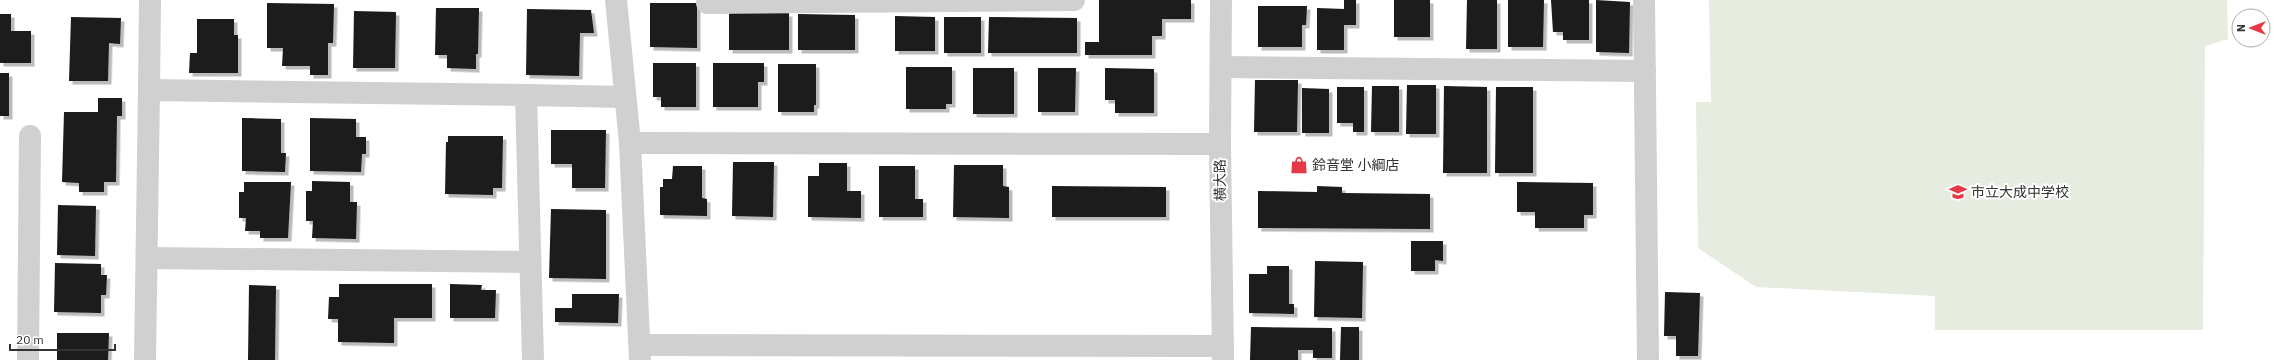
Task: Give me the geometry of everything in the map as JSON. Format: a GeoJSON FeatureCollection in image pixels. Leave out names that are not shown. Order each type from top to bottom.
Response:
{"type":"FeatureCollection","features":[{"type":"Feature","properties":{"kind":"street"},"geometry":{"type":"LineString","coordinates":[[145,360],[150,0]]}},
{"type":"Feature","properties":{"kind":"street"},"geometry":{"type":"LineString","coordinates":[[616,0],[630,143],[640,353],[1223,353]]}},
{"type":"Feature","properties":{"kind":"street"},"geometry":{"type":"LineString","coordinates":[[707,3],[1074,0]]}},
{"type":"Feature","properties":{"kind":"street","name":"横大路"},"geometry":{"type":"LineString","coordinates":[[1221,0],[1220,144],[1223,353]]}},
{"type":"Feature","properties":{"kind":"street"},"geometry":{"type":"LineString","coordinates":[[1644,0],[1648,360]]}},
{"type":"Feature","properties":{"kind":"street"},"geometry":{"type":"LineString","coordinates":[[1221,67],[1645,71]]}},
{"type":"Feature","properties":{"kind":"street"},"geometry":{"type":"LineString","coordinates":[[149,90],[626,97]]}},
{"type":"Feature","properties":{"kind":"street"},"geometry":{"type":"LineString","coordinates":[[526,95],[533,360]]}},
{"type":"Feature","properties":{"kind":"street"},"geometry":{"type":"LineString","coordinates":[[28,360],[30,136]]}},
{"type":"Feature","properties":{"kind":"street"},"geometry":{"type":"LineString","coordinates":[[630,143],[1220,144]]}},
{"type":"Feature","properties":{"kind":"street"},"geometry":{"type":"LineString","coordinates":[[147,258],[530,262]]}},
{"type":"Feature","properties":{"kind":"shaded area","name":"市立大成中学校"},"geometry":{"type":"Polygon","coordinates":[[[1709,0],[2227,0],[2228,39],[2205,46],[2203,330],[1935,330],[1935,296],[1756,287],[1698,248],[1696,102],[1711,102],[1709,0]]]}},
{"type":"Feature","properties":{"kind":"building"},"geometry":{"type":"Polygon","coordinates":[[[1099,0],[1191,0],[1191,19],[1162,19],[1162,36],[1152,36],[1152,55],[1085,55],[1085,42],[1099,42],[1099,0]]]}},
{"type":"Feature","properties":{"kind":"building"},"geometry":{"type":"Polygon","coordinates":[[[1344,0],[1356,0],[1356,25],[1344,25],[1344,50],[1317,50],[1317,8],[1344,9],[1344,0]]]}},
{"type":"Feature","properties":{"kind":"building"},"geometry":{"type":"Polygon","coordinates":[[[1394,0],[1430,0],[1430,37],[1394,37],[1394,0]]]}},
{"type":"Feature","properties":{"kind":"building"},"geometry":{"type":"Polygon","coordinates":[[[1467,0],[1497,0],[1497,49],[1466,49],[1467,0]]]}},
{"type":"Feature","properties":{"kind":"building"},"geometry":{"type":"Polygon","coordinates":[[[1508,0],[1544,0],[1543,47],[1508,47],[1508,0]]]}},
{"type":"Feature","properties":{"kind":"building"},"geometry":{"type":"Polygon","coordinates":[[[1551,0],[1589,0],[1589,40],[1563,40],[1563,32],[1553,32],[1551,0]]]}},
{"type":"Feature","properties":{"kind":"building"},"geometry":{"type":"Polygon","coordinates":[[[1596,0],[1630,2],[1629,53],[1596,52],[1596,0]]]}},
{"type":"Feature","properties":{"kind":"building"},"geometry":{"type":"Polygon","coordinates":[[[267,3],[334,4],[333,43],[328,43],[328,75],[310,75],[310,66],[282,66],[283,48],[267,48],[267,3]]]}},
{"type":"Feature","properties":{"kind":"building"},"geometry":{"type":"Polygon","coordinates":[[[650,3],[697,3],[697,48],[650,47],[650,3]]]}},
{"type":"Feature","properties":{"kind":"building"},"geometry":{"type":"Polygon","coordinates":[[[1258,6],[1307,6],[1306,25],[1302,25],[1302,47],[1258,47],[1258,6]]]}},
{"type":"Feature","properties":{"kind":"building"},"geometry":{"type":"Polygon","coordinates":[[[436,8],[479,8],[478,54],[476,54],[476,69],[447,68],[447,55],[435,55],[436,8]]]}},
{"type":"Feature","properties":{"kind":"building"},"geometry":{"type":"Polygon","coordinates":[[[527,9],[591,10],[594,33],[580,33],[579,76],[526,75],[527,9]]]}},
{"type":"Feature","properties":{"kind":"building"},"geometry":{"type":"Polygon","coordinates":[[[354,11],[396,12],[395,68],[353,68],[354,11]]]}},
{"type":"Feature","properties":{"kind":"building"},"geometry":{"type":"Polygon","coordinates":[[[729,13],[789,13],[789,50],[729,50],[729,13]]]}},
{"type":"Feature","properties":{"kind":"building"},"geometry":{"type":"Polygon","coordinates":[[[0,14],[11,14],[11,31],[31,31],[31,63],[0,63],[0,14]]]}},
{"type":"Feature","properties":{"kind":"building"},"geometry":{"type":"Polygon","coordinates":[[[798,14],[855,15],[855,50],[798,50],[798,14]]]}},
{"type":"Feature","properties":{"kind":"building"},"geometry":{"type":"Polygon","coordinates":[[[895,16],[935,17],[935,51],[895,51],[895,16]]]}},
{"type":"Feature","properties":{"kind":"building"},"geometry":{"type":"Polygon","coordinates":[[[71,17],[121,18],[120,44],[109,43],[108,81],[69,81],[71,17]]]}},
{"type":"Feature","properties":{"kind":"building"},"geometry":{"type":"Polygon","coordinates":[[[944,17],[981,17],[981,53],[944,53],[944,17]]]}},
{"type":"Feature","properties":{"kind":"building"},"geometry":{"type":"Polygon","coordinates":[[[989,17],[1077,18],[1077,53],[988,53],[989,17]]]}},
{"type":"Feature","properties":{"kind":"building"},"geometry":{"type":"Polygon","coordinates":[[[197,19],[234,19],[234,35],[238,35],[238,73],[189,73],[190,53],[197,53],[197,19]]]}},
{"type":"Feature","properties":{"kind":"building"},"geometry":{"type":"Polygon","coordinates":[[[653,63],[696,63],[696,107],[661,107],[661,97],[653,97],[653,63]]]}},
{"type":"Feature","properties":{"kind":"building"},"geometry":{"type":"Polygon","coordinates":[[[713,63],[764,63],[764,82],[758,82],[758,107],[713,107],[713,63]]]}},
{"type":"Feature","properties":{"kind":"building"},"geometry":{"type":"Polygon","coordinates":[[[778,64],[816,64],[816,105],[814,105],[814,112],[778,112],[778,64]]]}},
{"type":"Feature","properties":{"kind":"building"},"geometry":{"type":"Polygon","coordinates":[[[906,67],[952,67],[952,104],[946,104],[946,109],[906,109],[906,67]]]}},
{"type":"Feature","properties":{"kind":"building"},"geometry":{"type":"Polygon","coordinates":[[[973,68],[1014,68],[1014,114],[973,114],[973,68]]]}},
{"type":"Feature","properties":{"kind":"building"},"geometry":{"type":"Polygon","coordinates":[[[1038,68],[1076,68],[1075,112],[1038,112],[1038,68]]]}},
{"type":"Feature","properties":{"kind":"building"},"geometry":{"type":"Polygon","coordinates":[[[1105,68],[1154,69],[1154,113],[1115,113],[1115,100],[1105,100],[1105,68]]]}},
{"type":"Feature","properties":{"kind":"building"},"geometry":{"type":"Polygon","coordinates":[[[0,73],[9,73],[9,116],[0,116],[0,73]]]}},
{"type":"Feature","properties":{"kind":"building"},"geometry":{"type":"Polygon","coordinates":[[[1255,80],[1298,80],[1297,132],[1254,132],[1255,80]]]}},
{"type":"Feature","properties":{"kind":"building"},"geometry":{"type":"Polygon","coordinates":[[[1407,85],[1436,85],[1436,134],[1406,134],[1407,85]]]}},
{"type":"Feature","properties":{"kind":"building"},"geometry":{"type":"Polygon","coordinates":[[[1372,86],[1399,86],[1399,132],[1371,132],[1372,86]]]}},
{"type":"Feature","properties":{"kind":"building"},"geometry":{"type":"Polygon","coordinates":[[[1444,86],[1487,87],[1487,173],[1443,173],[1444,86]]]}},
{"type":"Feature","properties":{"kind":"building"},"geometry":{"type":"Polygon","coordinates":[[[1337,87],[1364,87],[1364,132],[1353,132],[1353,123],[1337,123],[1337,87]]]}},
{"type":"Feature","properties":{"kind":"building"},"geometry":{"type":"Polygon","coordinates":[[[1496,87],[1533,87],[1533,173],[1495,173],[1496,87]]]}},
{"type":"Feature","properties":{"kind":"building"},"geometry":{"type":"Polygon","coordinates":[[[1302,88],[1329,89],[1329,133],[1302,133],[1302,88]]]}},
{"type":"Feature","properties":{"kind":"building"},"geometry":{"type":"Polygon","coordinates":[[[98,98],[122,98],[122,116],[117,116],[116,182],[104,182],[104,192],[79,192],[79,183],[62,182],[64,112],[98,112],[98,98]]]}},
{"type":"Feature","properties":{"kind":"building"},"geometry":{"type":"Polygon","coordinates":[[[242,118],[281,119],[281,153],[286,153],[285,172],[242,171],[242,118]]]}},
{"type":"Feature","properties":{"kind":"building"},"geometry":{"type":"Polygon","coordinates":[[[310,118],[356,119],[356,137],[366,137],[366,154],[362,154],[361,172],[310,171],[310,118]]]}},
{"type":"Feature","properties":{"kind":"building"},"geometry":{"type":"Polygon","coordinates":[[[551,130],[606,130],[605,188],[572,188],[572,164],[551,164],[551,130]]]}},
{"type":"Feature","properties":{"kind":"building"},"geometry":{"type":"Polygon","coordinates":[[[448,136],[503,136],[502,188],[493,188],[493,195],[445,194],[446,142],[448,142],[448,136]]]}},
{"type":"Feature","properties":{"kind":"building"},"geometry":{"type":"Polygon","coordinates":[[[733,162],[774,162],[773,217],[732,216],[733,162]]]}},
{"type":"Feature","properties":{"kind":"building"},"geometry":{"type":"Polygon","coordinates":[[[819,163],[847,163],[847,191],[861,191],[861,218],[808,217],[808,176],[819,176],[819,163]]]}},
{"type":"Feature","properties":{"kind":"building"},"geometry":{"type":"Polygon","coordinates":[[[954,165],[1003,165],[1003,186],[1009,187],[1009,218],[953,217],[954,165]]]}},
{"type":"Feature","properties":{"kind":"building"},"geometry":{"type":"Polygon","coordinates":[[[673,166],[702,166],[702,198],[707,199],[707,216],[660,215],[660,187],[663,187],[663,179],[672,179],[673,166]]]}},
{"type":"Feature","properties":{"kind":"building"},"geometry":{"type":"Polygon","coordinates":[[[879,166],[915,166],[915,199],[923,199],[923,217],[879,217],[879,166]]]}},
{"type":"Feature","properties":{"kind":"building"},"geometry":{"type":"Polygon","coordinates":[[[312,181],[350,182],[350,202],[357,202],[356,239],[312,238],[313,221],[306,221],[306,191],[312,191],[312,181]]]}},
{"type":"Feature","properties":{"kind":"building"},"geometry":{"type":"Polygon","coordinates":[[[244,182],[291,182],[288,238],[260,238],[260,231],[245,231],[246,218],[239,218],[239,192],[244,192],[244,182]]]}},
{"type":"Feature","properties":{"kind":"building"},"geometry":{"type":"Polygon","coordinates":[[[1517,182],[1593,183],[1593,215],[1584,215],[1584,228],[1535,228],[1535,212],[1517,212],[1517,182]]]}},
{"type":"Feature","properties":{"kind":"building"},"geometry":{"type":"Polygon","coordinates":[[[1052,186],[1166,187],[1166,217],[1052,217],[1052,186]]]}},
{"type":"Feature","properties":{"kind":"building"},"geometry":{"type":"Polygon","coordinates":[[[1317,186],[1342,187],[1342,193],[1430,194],[1430,229],[1258,228],[1258,191],[1317,192],[1317,186]]]}},
{"type":"Feature","properties":{"kind":"building"},"geometry":{"type":"Polygon","coordinates":[[[58,205],[96,206],[95,256],[57,255],[58,205]]]}},
{"type":"Feature","properties":{"kind":"building"},"geometry":{"type":"Polygon","coordinates":[[[551,209],[606,210],[606,279],[549,278],[551,209]]]}},
{"type":"Feature","properties":{"kind":"building"},"geometry":{"type":"Polygon","coordinates":[[[1411,241],[1443,241],[1443,261],[1435,260],[1435,271],[1411,271],[1411,241]]]}},
{"type":"Feature","properties":{"kind":"building"},"geometry":{"type":"Polygon","coordinates":[[[1315,261],[1363,262],[1362,318],[1314,317],[1315,261]]]}},
{"type":"Feature","properties":{"kind":"building"},"geometry":{"type":"Polygon","coordinates":[[[55,263],[101,264],[101,275],[107,275],[106,295],[101,295],[101,313],[54,312],[55,263]]]}},
{"type":"Feature","properties":{"kind":"building"},"geometry":{"type":"Polygon","coordinates":[[[1267,266],[1289,266],[1289,304],[1294,304],[1294,314],[1249,313],[1249,274],[1267,274],[1267,266]]]}},
{"type":"Feature","properties":{"kind":"building"},"geometry":{"type":"Polygon","coordinates":[[[339,284],[432,284],[432,318],[394,318],[394,343],[338,342],[338,319],[328,319],[329,297],[339,297],[339,284]]]}},
{"type":"Feature","properties":{"kind":"building"},"geometry":{"type":"Polygon","coordinates":[[[450,284],[482,285],[481,290],[496,290],[495,318],[450,318],[450,284]]]}},
{"type":"Feature","properties":{"kind":"building"},"geometry":{"type":"Polygon","coordinates":[[[249,285],[276,286],[275,360],[248,360],[249,285]]]}},
{"type":"Feature","properties":{"kind":"building"},"geometry":{"type":"Polygon","coordinates":[[[1665,292],[1700,293],[1698,356],[1676,356],[1676,336],[1664,336],[1665,292]]]}},
{"type":"Feature","properties":{"kind":"building"},"geometry":{"type":"Polygon","coordinates":[[[572,294],[619,294],[618,323],[555,322],[555,308],[572,308],[572,294]]]}},
{"type":"Feature","properties":{"kind":"building"},"geometry":{"type":"Polygon","coordinates":[[[1251,327],[1332,328],[1332,358],[1313,358],[1313,350],[1298,350],[1298,360],[1250,360],[1251,327]]]}},
{"type":"Feature","properties":{"kind":"building"},"geometry":{"type":"Polygon","coordinates":[[[1341,327],[1359,327],[1359,360],[1340,360],[1341,327]]]}},
{"type":"Feature","properties":{"kind":"building"},"geometry":{"type":"Polygon","coordinates":[[[57,333],[109,333],[108,360],[57,360],[57,333]]]}},
{"type":"Feature","properties":{"kind":"place","name":"鈴音堂 小綱店"},"geometry":{"type":"Point","coordinates":[1299,165]}},
{"type":"Feature","properties":{"kind":"place","name":"市立大成中学校"},"geometry":{"type":"Point","coordinates":[1958,192]}}]}
